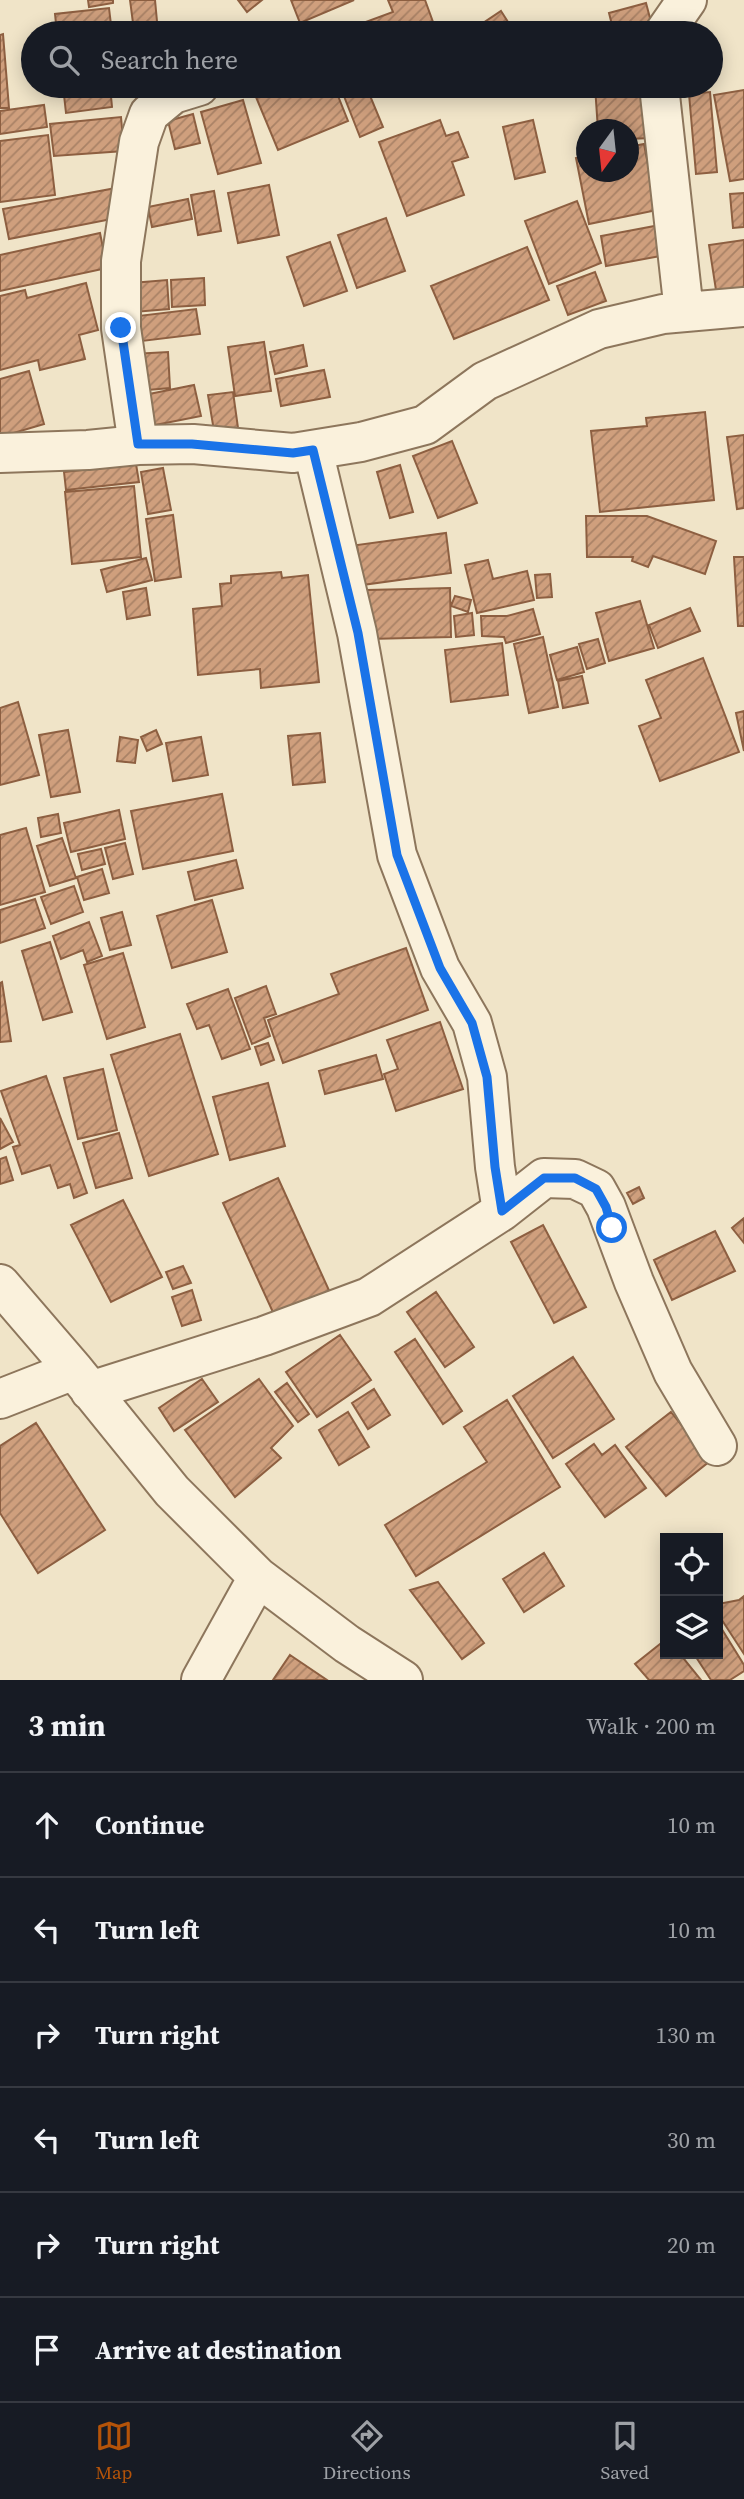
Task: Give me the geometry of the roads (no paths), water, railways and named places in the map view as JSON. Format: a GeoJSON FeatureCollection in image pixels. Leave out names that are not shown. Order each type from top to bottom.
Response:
{"type":"FeatureCollection","features":[{"type":"Feature","properties":{"kind":"street"},"geometry":{"type":"LineString","coordinates":[[672,21],[687,0]]}},
{"type":"Feature","properties":{"kind":"street"},"geometry":{"type":"LineString","coordinates":[[138,444],[121,328],[121,261],[139,142],[149,114],[168,98]]}},
{"type":"Feature","properties":{"kind":"street"},"geometry":{"type":"LineString","coordinates":[[660,98],[684,312]]}},
{"type":"Feature","properties":{"kind":"street"},"geometry":{"type":"LineString","coordinates":[[0,453],[88,450],[138,444],[192,444],[293,453],[360,442],[425,425],[485,381],[599,329],[663,314],[744,307]]}},
{"type":"Feature","properties":{"kind":"street"},"geometry":{"type":"LineString","coordinates":[[313,450],[358,633],[397,855],[440,968],[472,1023],[487,1077],[502,1211]]}},
{"type":"Feature","properties":{"kind":"street"},"geometry":{"type":"LineString","coordinates":[[0,1399],[264,1336],[369,1297],[502,1211],[544,1178],[575,1178],[596,1189],[606,1207],[634,1282],[673,1372],[717,1446]]}},
{"type":"Feature","properties":{"kind":"street"},"geometry":{"type":"LineString","coordinates":[[0,1284],[172,1491],[258,1577],[347,1644],[403,1680]]}},
{"type":"Feature","properties":{"kind":"street"},"geometry":{"type":"LineString","coordinates":[[201,1680],[258,1577]]}}]}
